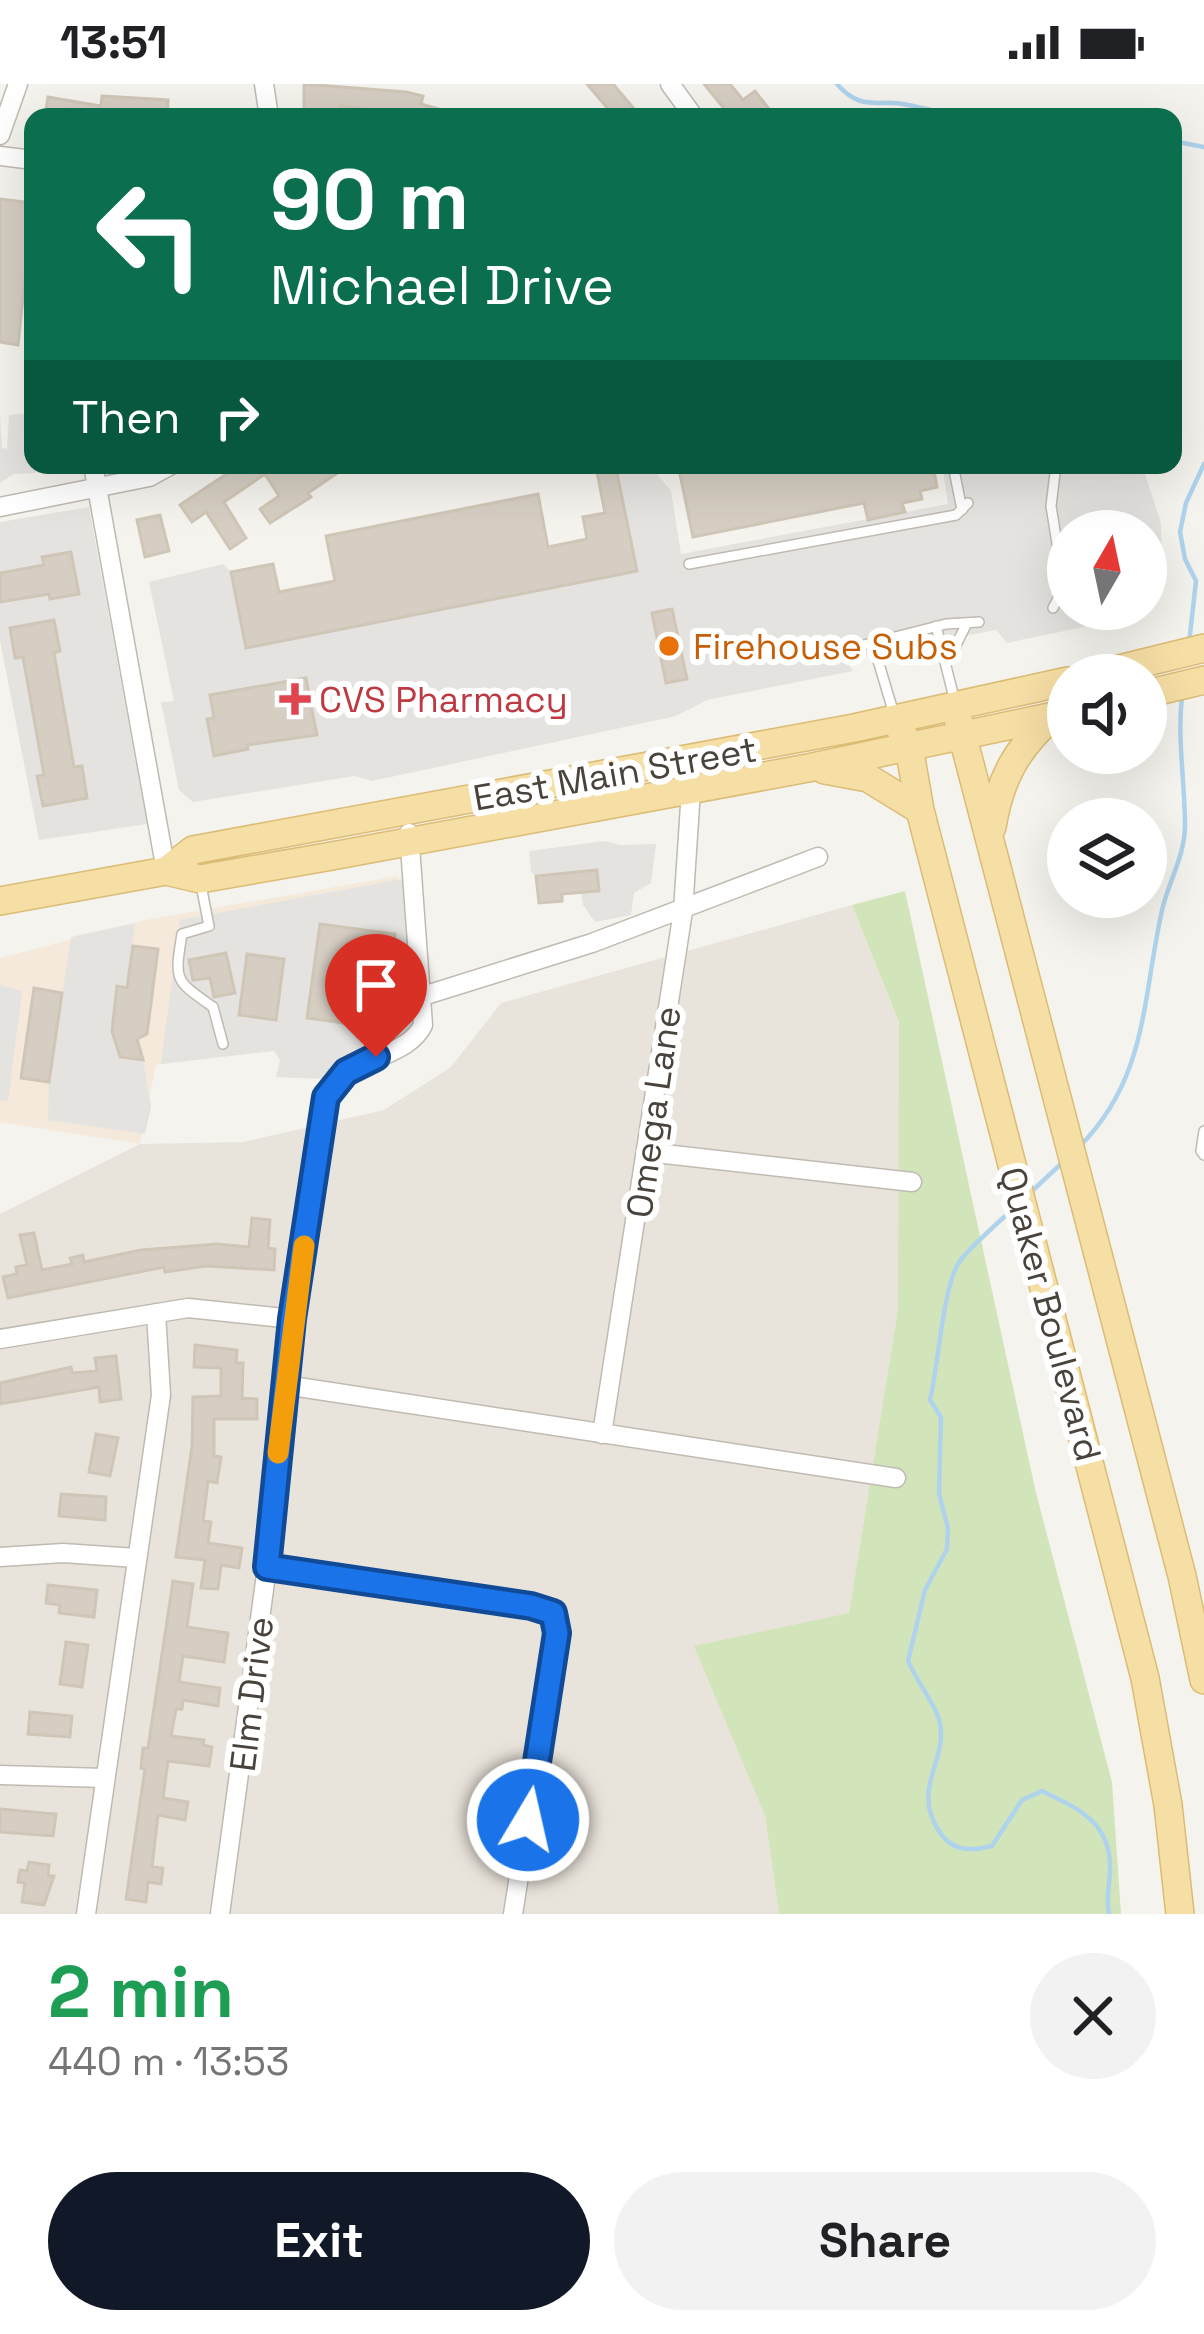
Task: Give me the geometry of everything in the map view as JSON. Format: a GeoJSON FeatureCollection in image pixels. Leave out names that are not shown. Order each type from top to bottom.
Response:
{"type":"FeatureCollection","features":[{"type":"Feature","properties":{"kind":"main road"},"geometry":{"type":"LineString","coordinates":[[1167,657],[1204,648]]}},
{"type":"Feature","properties":{"kind":"main road"},"geometry":{"type":"LineString","coordinates":[[1167,689],[1204,680]]}},
{"type":"Feature","properties":{"kind":"main road","name":"East Main Street"},"geometry":{"type":"LineString","coordinates":[[166,871],[193,850],[896,720],[1047,686]]}},
{"type":"Feature","properties":{"kind":"main road","name":"Quaker Boulevard"},"geometry":{"type":"LineString","coordinates":[[955,707],[1182,1576],[1204,1680]]}},
{"type":"Feature","properties":{"kind":"main road","name":"East Main Street"},"geometry":{"type":"LineString","coordinates":[[0,901],[166,871],[200,879],[808,768],[1047,718]]}},
{"type":"Feature","properties":{"kind":"main road","name":"Quaker Boulevard"},"geometry":{"type":"LineString","coordinates":[[896,720],[909,747],[920,810],[1145,1678],[1168,1805],[1180,1914]]}},
{"type":"Feature","properties":{"kind":"main road"},"geometry":{"type":"LineString","coordinates":[[990,837],[1004,776],[1019,751],[1047,726]]}},
{"type":"Feature","properties":{"kind":"main road"},"geometry":{"type":"LineString","coordinates":[[808,768],[868,778],[920,810]]}},
{"type":"Feature","properties":{"kind":"street"},"geometry":{"type":"LineString","coordinates":[[0,135],[18,84]]}},
{"type":"Feature","properties":{"kind":"street"},"geometry":{"type":"LineString","coordinates":[[94,474],[166,871]]}},
{"type":"Feature","properties":{"kind":"street"},"geometry":{"type":"LineString","coordinates":[[0,507],[154,474]]}},
{"type":"Feature","properties":{"kind":"street","name":"Omega Lane"},"geometry":{"type":"LineString","coordinates":[[602,1433],[683,910],[691,790]]}},
{"type":"Feature","properties":{"kind":"street"},"geometry":{"type":"LineString","coordinates":[[406,811],[423,996],[683,910],[818,856]]}},
{"type":"Feature","properties":{"kind":"street","name":"Elm Drive"},"geometry":{"type":"LineString","coordinates":[[220,1914],[267,1567],[292,1319],[326,1097],[346,1072],[417,1036],[423,996]]}},
{"type":"Feature","properties":{"kind":"street"},"geometry":{"type":"LineString","coordinates":[[647,1153],[912,1183]]}},
{"type":"Feature","properties":{"kind":"street"},"geometry":{"type":"LineString","coordinates":[[0,1339],[202,1307],[292,1319]]}},
{"type":"Feature","properties":{"kind":"street"},"geometry":{"type":"LineString","coordinates":[[86,1914],[161,1395],[156,1313]]}},
{"type":"Feature","properties":{"kind":"street"},"geometry":{"type":"LineString","coordinates":[[285,1385],[896,1478]]}},
{"type":"Feature","properties":{"kind":"street"},"geometry":{"type":"LineString","coordinates":[[0,1557],[63,1553],[136,1558]]}},
{"type":"Feature","properties":{"kind":"street"},"geometry":{"type":"LineString","coordinates":[[267,1567],[553,1613],[557,1633],[514,1914]]}},
{"type":"Feature","properties":{"kind":"street"},"geometry":{"type":"LineString","coordinates":[[0,1775],[105,1778]]}},
{"type":"Feature","properties":{"kind":"lane"},"geometry":{"type":"LineString","coordinates":[[689,564],[956,515],[965,507],[956,474]]}},
{"type":"Feature","properties":{"kind":"lane"},"geometry":{"type":"LineString","coordinates":[[1052,510],[1055,474]]}},
{"type":"Feature","properties":{"kind":"lane"},"geometry":{"type":"LineString","coordinates":[[848,649],[936,626],[979,622]]}},
{"type":"Feature","properties":{"kind":"lane"},"geometry":{"type":"LineString","coordinates":[[947,661],[966,625]]}},
{"type":"Feature","properties":{"kind":"lane"},"geometry":{"type":"LineString","coordinates":[[936,626],[955,707]]}},
{"type":"Feature","properties":{"kind":"lane"},"geometry":{"type":"LineString","coordinates":[[873,644],[896,720]]}},
{"type":"Feature","properties":{"kind":"lane"},"geometry":{"type":"LineString","coordinates":[[200,879],[209,926],[182,934],[178,976],[189,993],[213,1007],[224,1044]]}},
{"type":"Feature","properties":{"kind":"lane"},"geometry":{"type":"LineString","coordinates":[[1204,1131],[1204,1155]]}},
{"type":"Feature","properties":{"kind":"shaded area"},"geometry":{"type":"Polygon","coordinates":[[[0,414],[2,448],[7,449],[9,415],[24,414],[24,474],[0,483],[0,414]]]}},
{"type":"Feature","properties":{"kind":"shaded area"},"geometry":{"type":"Polygon","coordinates":[[[617,474],[657,474],[671,491],[681,554],[948,504],[943,474],[1145,474],[1157,510],[1047,510],[1047,630],[1069,630],[1007,643],[996,630],[845,658],[853,671],[707,700],[676,716],[372,781],[354,776],[193,802],[179,790],[161,702],[174,701],[149,582],[223,564],[231,572],[247,648],[636,571],[617,474]]]}},
{"type":"Feature","properties":{"kind":"shaded area"},"geometry":{"type":"Polygon","coordinates":[[[89,507],[147,824],[39,840],[0,641],[0,522],[89,507]]]}},
{"type":"Feature","properties":{"kind":"shaded area"},"geometry":{"type":"Polygon","coordinates":[[[605,841],[656,844],[651,883],[634,893],[631,915],[595,922],[583,905],[581,892],[599,890],[597,870],[536,876],[531,872],[529,851],[605,841]]]}},
{"type":"Feature","properties":{"kind":"shaded area"},"geometry":{"type":"Polygon","coordinates":[[[398,876],[409,1027],[156,1065],[140,1144],[0,1122],[0,958],[146,920],[398,876]]]}},
{"type":"Feature","properties":{"kind":"shaded area"},"geometry":{"type":"Polygon","coordinates":[[[402,879],[416,1023],[405,1036],[342,1063],[325,1079],[276,1077],[280,1060],[274,1051],[161,1064],[180,920],[402,879]]]}},
{"type":"Feature","properties":{"kind":"shaded area"},"geometry":{"type":"Polygon","coordinates":[[[852,905],[905,1039],[898,1309],[849,1614],[695,1646],[765,1816],[779,1914],[0,1914],[0,1214],[140,1144],[243,1142],[384,1110],[451,1067],[501,1003],[852,905]]]}},
{"type":"Feature","properties":{"kind":"shaded area"},"geometry":{"type":"Polygon","coordinates":[[[135,923],[127,988],[117,986],[112,1031],[120,1057],[143,1060],[151,1107],[145,1134],[48,1120],[49,1082],[71,937],[135,923]]]}},
{"type":"Feature","properties":{"kind":"shaded area"},"geometry":{"type":"Polygon","coordinates":[[[0,985],[22,991],[8,1101],[0,1100],[0,985]]]}},
{"type":"Feature","properties":{"kind":"green space"},"geometry":{"type":"Polygon","coordinates":[[[905,891],[1036,1493],[1112,1782],[1121,1914],[779,1914],[765,1816],[694,1646],[849,1613],[898,1309],[899,1023],[852,905],[905,891]]]}},
{"type":"Feature","properties":{"kind":"building"},"geometry":{"type":"Polygon","coordinates":[[[304,84],[406,92],[423,96],[421,104],[435,108],[341,106],[304,108],[304,84]]]}},
{"type":"Feature","properties":{"kind":"building"},"geometry":{"type":"Polygon","coordinates":[[[587,84],[613,84],[633,108],[607,108],[587,84]]]}},
{"type":"Feature","properties":{"kind":"building"},"geometry":{"type":"Polygon","coordinates":[[[704,84],[730,84],[743,100],[755,91],[768,108],[724,108],[704,84]]]}},
{"type":"Feature","properties":{"kind":"building"},"geometry":{"type":"Polygon","coordinates":[[[102,96],[168,100],[168,108],[46,108],[48,97],[101,106],[102,96]]]}},
{"type":"Feature","properties":{"kind":"building"},"geometry":{"type":"Polygon","coordinates":[[[0,199],[24,202],[24,288],[18,345],[0,342],[0,199]]]}},
{"type":"Feature","properties":{"kind":"building"},"geometry":{"type":"Polygon","coordinates":[[[226,474],[265,474],[224,502],[246,538],[230,549],[206,512],[192,522],[180,505],[226,474]]]}},
{"type":"Feature","properties":{"kind":"building"},"geometry":{"type":"Polygon","coordinates":[[[265,474],[336,474],[308,493],[311,497],[270,523],[260,509],[279,496],[265,474]]]}},
{"type":"Feature","properties":{"kind":"building"},"geometry":{"type":"Polygon","coordinates":[[[597,474],[617,474],[637,571],[246,648],[231,572],[273,564],[279,592],[335,581],[326,536],[538,494],[548,547],[587,539],[583,517],[605,513],[597,474]]]}},
{"type":"Feature","properties":{"kind":"building"},"geometry":{"type":"Polygon","coordinates":[[[680,474],[935,474],[937,487],[920,491],[922,499],[902,503],[905,512],[868,520],[864,503],[693,537],[680,474]]]}},
{"type":"Feature","properties":{"kind":"building"},"geometry":{"type":"Polygon","coordinates":[[[160,515],[169,551],[145,557],[137,520],[160,515]]]}},
{"type":"Feature","properties":{"kind":"building"},"geometry":{"type":"Polygon","coordinates":[[[71,552],[79,594],[0,602],[0,573],[44,565],[42,557],[71,552]]]}},
{"type":"Feature","properties":{"kind":"building","name":"Firehouse Subs"},"geometry":{"type":"Polygon","coordinates":[[[672,609],[687,679],[666,683],[652,613],[672,609]]]}},
{"type":"Feature","properties":{"kind":"building"},"geometry":{"type":"Polygon","coordinates":[[[54,620],[60,651],[54,653],[74,767],[82,766],[87,798],[43,806],[37,776],[44,775],[23,657],[15,658],[10,628],[54,620]]]}},
{"type":"Feature","properties":{"kind":"building","name":"CVS Pharmacy"},"geometry":{"type":"Polygon","coordinates":[[[306,678],[309,694],[321,692],[323,703],[311,705],[317,735],[247,745],[248,749],[214,756],[207,719],[214,718],[210,695],[306,678]]]}},
{"type":"Feature","properties":{"kind":"building"},"geometry":{"type":"Polygon","coordinates":[[[597,870],[599,891],[562,894],[562,901],[539,903],[536,876],[597,870]]]}},
{"type":"Feature","properties":{"kind":"building"},"geometry":{"type":"Polygon","coordinates":[[[320,924],[395,934],[382,1028],[307,1018],[320,924]]]}},
{"type":"Feature","properties":{"kind":"building"},"geometry":{"type":"Polygon","coordinates":[[[133,946],[158,949],[147,1034],[137,1039],[143,1060],[120,1057],[112,1031],[117,986],[127,988],[133,946]]]}},
{"type":"Feature","properties":{"kind":"building"},"geometry":{"type":"Polygon","coordinates":[[[226,953],[235,993],[214,997],[210,978],[193,980],[189,960],[226,953]]]}},
{"type":"Feature","properties":{"kind":"building"},"geometry":{"type":"Polygon","coordinates":[[[247,954],[284,959],[276,1020],[239,1015],[247,954]]]}},
{"type":"Feature","properties":{"kind":"building"},"geometry":{"type":"Polygon","coordinates":[[[34,988],[62,993],[49,1082],[21,1078],[34,988]]]}},
{"type":"Feature","properties":{"kind":"building"},"geometry":{"type":"Polygon","coordinates":[[[252,1218],[270,1220],[268,1248],[275,1249],[274,1270],[206,1266],[165,1272],[164,1267],[8,1298],[3,1277],[27,1265],[20,1235],[34,1233],[42,1270],[72,1264],[70,1258],[83,1255],[84,1262],[141,1250],[217,1244],[249,1247],[252,1218]]]}},
{"type":"Feature","properties":{"kind":"building"},"geometry":{"type":"Polygon","coordinates":[[[195,1345],[237,1350],[236,1363],[243,1363],[242,1398],[257,1399],[257,1419],[214,1419],[214,1456],[221,1457],[217,1483],[208,1481],[203,1521],[211,1522],[208,1543],[242,1548],[239,1568],[221,1565],[218,1589],[201,1588],[205,1560],[176,1557],[192,1446],[193,1397],[221,1396],[221,1368],[194,1367],[195,1345]]]}},
{"type":"Feature","properties":{"kind":"building"},"geometry":{"type":"Polygon","coordinates":[[[116,1356],[121,1399],[100,1402],[99,1387],[0,1404],[0,1383],[71,1367],[72,1373],[97,1371],[95,1358],[116,1356]]]}},
{"type":"Feature","properties":{"kind":"building"},"geometry":{"type":"Polygon","coordinates":[[[96,1434],[118,1438],[110,1476],[89,1472],[96,1434]]]}},
{"type":"Feature","properties":{"kind":"building"},"geometry":{"type":"Polygon","coordinates":[[[61,1494],[106,1497],[105,1520],[59,1516],[61,1494]]]}},
{"type":"Feature","properties":{"kind":"building"},"geometry":{"type":"Polygon","coordinates":[[[173,1581],[193,1584],[187,1627],[228,1633],[224,1662],[183,1656],[179,1682],[220,1688],[218,1706],[183,1700],[182,1709],[176,1709],[171,1736],[204,1740],[203,1745],[212,1747],[209,1766],[168,1761],[163,1798],[188,1802],[185,1820],[158,1815],[152,1867],[163,1868],[161,1884],[148,1882],[146,1902],[126,1899],[145,1769],[141,1768],[143,1748],[148,1748],[173,1581]]]}},
{"type":"Feature","properties":{"kind":"building"},"geometry":{"type":"Polygon","coordinates":[[[48,1585],[97,1590],[94,1617],[59,1613],[60,1605],[46,1603],[48,1585]]]}},
{"type":"Feature","properties":{"kind":"building"},"geometry":{"type":"Polygon","coordinates":[[[66,1642],[88,1645],[82,1687],[60,1684],[66,1642]]]}},
{"type":"Feature","properties":{"kind":"building"},"geometry":{"type":"Polygon","coordinates":[[[30,1712],[72,1716],[70,1737],[28,1734],[30,1712]]]}},
{"type":"Feature","properties":{"kind":"building"},"geometry":{"type":"Polygon","coordinates":[[[0,1809],[56,1814],[53,1836],[0,1832],[0,1809]]]}},
{"type":"Feature","properties":{"kind":"building"},"geometry":{"type":"Polygon","coordinates":[[[29,1862],[49,1865],[48,1876],[54,1876],[44,1905],[22,1902],[25,1883],[18,1882],[20,1870],[27,1871],[29,1862]]]}},
{"type":"Feature","properties":{"kind":"waterway"},"geometry":{"type":"LineString","coordinates":[[837,84],[863,102],[922,108]]}},
{"type":"Feature","properties":{"kind":"waterway"},"geometry":{"type":"LineString","coordinates":[[1182,143],[1204,147]]}},
{"type":"Feature","properties":{"kind":"waterway"},"geometry":{"type":"LineString","coordinates":[[1189,643],[1196,581],[1185,559],[1180,532],[1186,503],[1204,464]]}},
{"type":"Feature","properties":{"kind":"waterway"},"geometry":{"type":"LineString","coordinates":[[1079,1147],[1102,1120],[1131,1064],[1163,906],[1183,846],[1182,696]]}},
{"type":"Feature","properties":{"kind":"waterway"},"geometry":{"type":"LineString","coordinates":[[1031,1192],[1062,1163]]}},
{"type":"Feature","properties":{"kind":"waterway"},"geometry":{"type":"LineString","coordinates":[[1014,1208],[964,1255],[949,1288],[930,1400],[941,1417],[939,1494],[948,1528],[947,1549],[925,1590],[908,1661],[939,1719],[940,1747],[928,1798],[942,1836],[961,1848],[992,1846],[1022,1800],[1042,1791],[1079,1810],[1104,1837],[1110,1865],[1109,1914]]}},
{"type":"Feature","properties":{"kind":"slow traffic"},"geometry":{"type":"LineString","coordinates":[[278,1453],[304,1246]]}},
{"type":"Feature","properties":{"kind":"place","name":"Firehouse Subs"},"geometry":{"type":"Point","coordinates":[669,646]}},
{"type":"Feature","properties":{"kind":"place","name":"CVS Pharmacy"},"geometry":{"type":"Point","coordinates":[295,699]}},
{"type":"Feature","properties":{"kind":"route"},"geometry":{"type":"LineString","coordinates":[[376,1057],[346,1072],[326,1097],[292,1319],[267,1567],[553,1613],[557,1633],[528,1820]]}}]}
